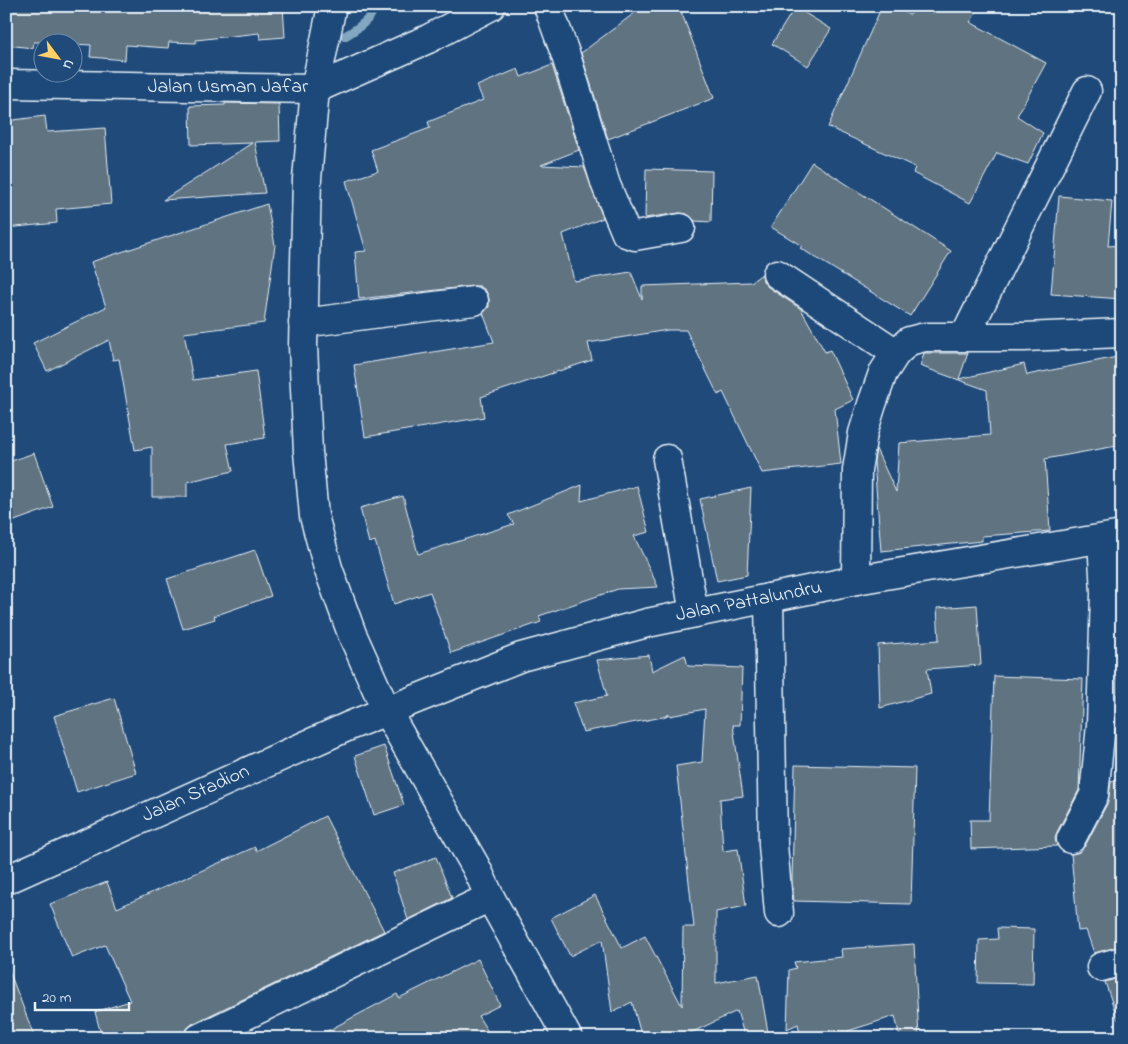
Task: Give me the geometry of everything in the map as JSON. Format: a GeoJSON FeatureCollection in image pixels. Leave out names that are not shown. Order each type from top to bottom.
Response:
{"type":"FeatureCollection","features":[{"type":"Feature","properties":{"kind":"street"},"geometry":{"type":"LineString","coordinates":[[332,6],[315,89],[307,179],[303,323],[308,452],[314,516],[328,568],[348,624],[386,710],[471,859],[568,1038]]}},
{"type":"Feature","properties":{"kind":"street","name":"Jalan Usman Jafar"},"geometry":{"type":"LineString","coordinates":[[6,84],[315,89],[428,39],[491,6]]}},
{"type":"Feature","properties":{"kind":"street"},"geometry":{"type":"LineString","coordinates":[[548,6],[566,56],[606,185],[626,233],[635,236],[681,228]]}},
{"type":"Feature","properties":{"kind":"street"},"geometry":{"type":"LineString","coordinates":[[965,336],[1087,91]]}},
{"type":"Feature","properties":{"kind":"street"},"geometry":{"type":"LineString","coordinates":[[777,274],[896,353]]}},
{"type":"Feature","properties":{"kind":"street"},"geometry":{"type":"LineString","coordinates":[[303,323],[474,301]]}},
{"type":"Feature","properties":{"kind":"street"},"geometry":{"type":"LineString","coordinates":[[856,580],[857,470],[863,433],[883,373],[896,353],[909,342],[924,337],[1024,338],[1122,333]]}},
{"type":"Feature","properties":{"kind":"street"},"geometry":{"type":"LineString","coordinates":[[667,459],[694,613]]}},
{"type":"Feature","properties":{"kind":"street"},"geometry":{"type":"LineString","coordinates":[[1071,838],[1094,795],[1101,734],[1104,594],[1112,537]]}},
{"type":"Feature","properties":{"kind":"street","name":"Jalan Pattalundru"},"geometry":{"type":"LineString","coordinates":[[386,710],[521,657],[647,623],[856,580],[1112,537]]}},
{"type":"Feature","properties":{"kind":"street"},"geometry":{"type":"LineString","coordinates":[[769,598],[772,837],[779,913]]}},
{"type":"Feature","properties":{"kind":"street","name":"Jalan Stadion"},"geometry":{"type":"LineString","coordinates":[[6,880],[386,710]]}},
{"type":"Feature","properties":{"kind":"street"},"geometry":{"type":"LineString","coordinates":[[199,1038],[490,897]]}},
{"type":"Feature","properties":{"kind":"building"},"geometry":{"type":"Polygon","coordinates":[[[6,6],[283,6],[285,37],[260,39],[259,33],[196,40],[196,43],[169,42],[168,48],[126,45],[125,60],[90,57],[91,45],[82,45],[82,32],[32,32],[32,48],[6,45],[6,6]]]}},
{"type":"Feature","properties":{"kind":"building"},"geometry":{"type":"Polygon","coordinates":[[[644,6],[679,6],[714,98],[608,139],[581,53],[644,6]]]}},
{"type":"Feature","properties":{"kind":"building"},"geometry":{"type":"Polygon","coordinates":[[[882,6],[891,6],[910,15],[916,6],[981,6],[970,22],[1046,63],[1017,116],[1043,133],[1028,164],[997,153],[970,203],[913,173],[915,167],[828,127],[882,6]]]}},
{"type":"Feature","properties":{"kind":"building"},"geometry":{"type":"Polygon","coordinates":[[[795,7],[831,29],[808,66],[772,44],[795,7]]]}},
{"type":"Feature","properties":{"kind":"building"},"geometry":{"type":"Polygon","coordinates":[[[552,65],[579,150],[541,165],[584,167],[603,218],[563,234],[574,281],[631,272],[642,299],[642,286],[751,282],[762,274],[763,281],[768,287],[801,309],[825,352],[830,350],[853,400],[835,409],[841,464],[762,473],[723,392],[718,395],[686,330],[668,330],[588,343],[592,360],[481,397],[484,417],[365,437],[354,365],[494,342],[483,313],[489,307],[489,299],[486,291],[480,286],[359,299],[355,252],[366,251],[346,181],[378,171],[371,150],[430,128],[428,122],[483,100],[477,86],[518,69],[521,77],[552,65]]]}},
{"type":"Feature","properties":{"kind":"building"},"geometry":{"type":"Polygon","coordinates":[[[225,103],[279,104],[280,141],[255,142],[265,193],[163,200],[252,143],[191,145],[190,106],[225,105],[225,103]]]}},
{"type":"Feature","properties":{"kind":"building"},"geometry":{"type":"Polygon","coordinates":[[[45,116],[47,132],[105,128],[111,204],[56,209],[57,223],[6,228],[6,121],[45,116]]]}},
{"type":"Feature","properties":{"kind":"building"},"geometry":{"type":"Polygon","coordinates":[[[812,162],[951,251],[910,316],[800,248],[802,246],[771,227],[812,162]]]}},
{"type":"Feature","properties":{"kind":"building"},"geometry":{"type":"Polygon","coordinates":[[[646,169],[712,171],[711,222],[695,221],[687,214],[679,213],[645,218],[646,169]]]}},
{"type":"Feature","properties":{"kind":"building"},"geometry":{"type":"Polygon","coordinates":[[[1059,196],[1112,201],[1108,246],[1122,245],[1122,299],[1051,294],[1059,196]]]}},
{"type":"Feature","properties":{"kind":"building"},"geometry":{"type":"Polygon","coordinates":[[[267,204],[275,245],[264,323],[184,333],[193,380],[256,371],[265,438],[227,444],[233,471],[187,482],[187,497],[152,497],[152,447],[135,450],[119,359],[113,360],[109,340],[47,371],[33,343],[106,307],[91,262],[267,204]]]}},
{"type":"Feature","properties":{"kind":"building"},"geometry":{"type":"Polygon","coordinates":[[[924,353],[968,353],[959,379],[1024,364],[1027,375],[1122,356],[1122,445],[1045,459],[1050,531],[982,536],[982,541],[881,551],[874,461],[876,449],[896,492],[899,443],[990,435],[987,390],[920,366],[924,353]]]}},
{"type":"Feature","properties":{"kind":"building"},"geometry":{"type":"Polygon","coordinates":[[[34,453],[53,507],[6,524],[6,463],[34,453]]]}},
{"type":"Feature","properties":{"kind":"building"},"geometry":{"type":"Polygon","coordinates":[[[582,485],[581,501],[637,486],[649,532],[634,536],[658,587],[618,589],[539,616],[541,622],[451,653],[430,592],[394,604],[375,541],[369,543],[360,508],[403,496],[418,554],[514,524],[508,515],[582,485]]]}},
{"type":"Feature","properties":{"kind":"building"},"geometry":{"type":"Polygon","coordinates":[[[751,488],[747,575],[717,581],[700,499],[751,488]]]}},
{"type":"Feature","properties":{"kind":"building"},"geometry":{"type":"Polygon","coordinates":[[[255,550],[271,596],[214,616],[215,619],[183,629],[167,579],[255,550]]]}},
{"type":"Feature","properties":{"kind":"building"},"geometry":{"type":"Polygon","coordinates":[[[977,605],[981,665],[927,669],[931,694],[880,708],[878,645],[939,640],[937,608],[977,605]]]}},
{"type":"Feature","properties":{"kind":"building"},"geometry":{"type":"Polygon","coordinates":[[[649,655],[652,671],[685,655],[688,666],[742,668],[740,725],[733,725],[743,796],[720,799],[723,851],[738,849],[746,906],[716,912],[716,983],[758,975],[769,1038],[745,1038],[737,1011],[680,1038],[642,1038],[632,1002],[612,1012],[602,940],[570,956],[551,918],[595,895],[622,948],[645,936],[682,1006],[683,927],[694,927],[676,766],[702,762],[705,709],[670,716],[670,714],[663,717],[583,732],[573,703],[607,696],[597,660],[649,655]]]}},
{"type":"Feature","properties":{"kind":"building"},"geometry":{"type":"Polygon","coordinates":[[[994,676],[1083,679],[1079,790],[1057,832],[1055,839],[1057,846],[971,849],[970,820],[989,820],[994,676]]]}},
{"type":"Feature","properties":{"kind":"building"},"geometry":{"type":"Polygon","coordinates":[[[114,698],[136,773],[77,792],[54,716],[114,698]]]}},
{"type":"Feature","properties":{"kind":"building"},"geometry":{"type":"Polygon","coordinates":[[[384,746],[404,805],[374,815],[355,756],[384,746]]]}},
{"type":"Feature","properties":{"kind":"building"},"geometry":{"type":"Polygon","coordinates":[[[795,765],[915,768],[911,904],[794,901],[792,880],[795,765]]]}},
{"type":"Feature","properties":{"kind":"building"},"geometry":{"type":"Polygon","coordinates":[[[1122,778],[1122,946],[1094,953],[1086,930],[1078,931],[1071,854],[1079,852],[1085,846],[1108,802],[1111,782],[1122,778]]]}},
{"type":"Feature","properties":{"kind":"building"},"geometry":{"type":"Polygon","coordinates":[[[325,816],[384,931],[192,1024],[186,1030],[184,1038],[102,1038],[95,1012],[130,1001],[105,945],[72,958],[50,904],[107,882],[117,908],[255,847],[256,851],[325,816]]]}},
{"type":"Feature","properties":{"kind":"building"},"geometry":{"type":"Polygon","coordinates":[[[436,857],[452,898],[408,920],[393,873],[436,857]]]}},
{"type":"Feature","properties":{"kind":"building"},"geometry":{"type":"Polygon","coordinates":[[[997,928],[1034,929],[1033,984],[978,983],[979,940],[998,939],[997,928]]]}},
{"type":"Feature","properties":{"kind":"building"},"geometry":{"type":"Polygon","coordinates":[[[914,944],[919,1038],[900,1038],[895,1016],[848,1031],[849,1038],[801,1038],[798,1024],[787,1029],[789,970],[796,968],[794,962],[842,957],[841,949],[914,944]]]}},
{"type":"Feature","properties":{"kind":"building"},"geometry":{"type":"Polygon","coordinates":[[[478,959],[500,1005],[478,1016],[492,1038],[314,1038],[397,994],[399,998],[478,959]]]}},
{"type":"Feature","properties":{"kind":"building"},"geometry":{"type":"Polygon","coordinates":[[[6,968],[8,968],[35,1038],[6,1038],[6,968]]]}},
{"type":"Feature","properties":{"kind":"building"},"geometry":{"type":"Polygon","coordinates":[[[1122,977],[1122,1020],[1118,1020],[1105,982],[1122,977]]]}},
{"type":"Feature","properties":{"kind":"waterway"},"geometry":{"type":"LineString","coordinates":[[345,36],[367,20],[375,6]]}}]}
